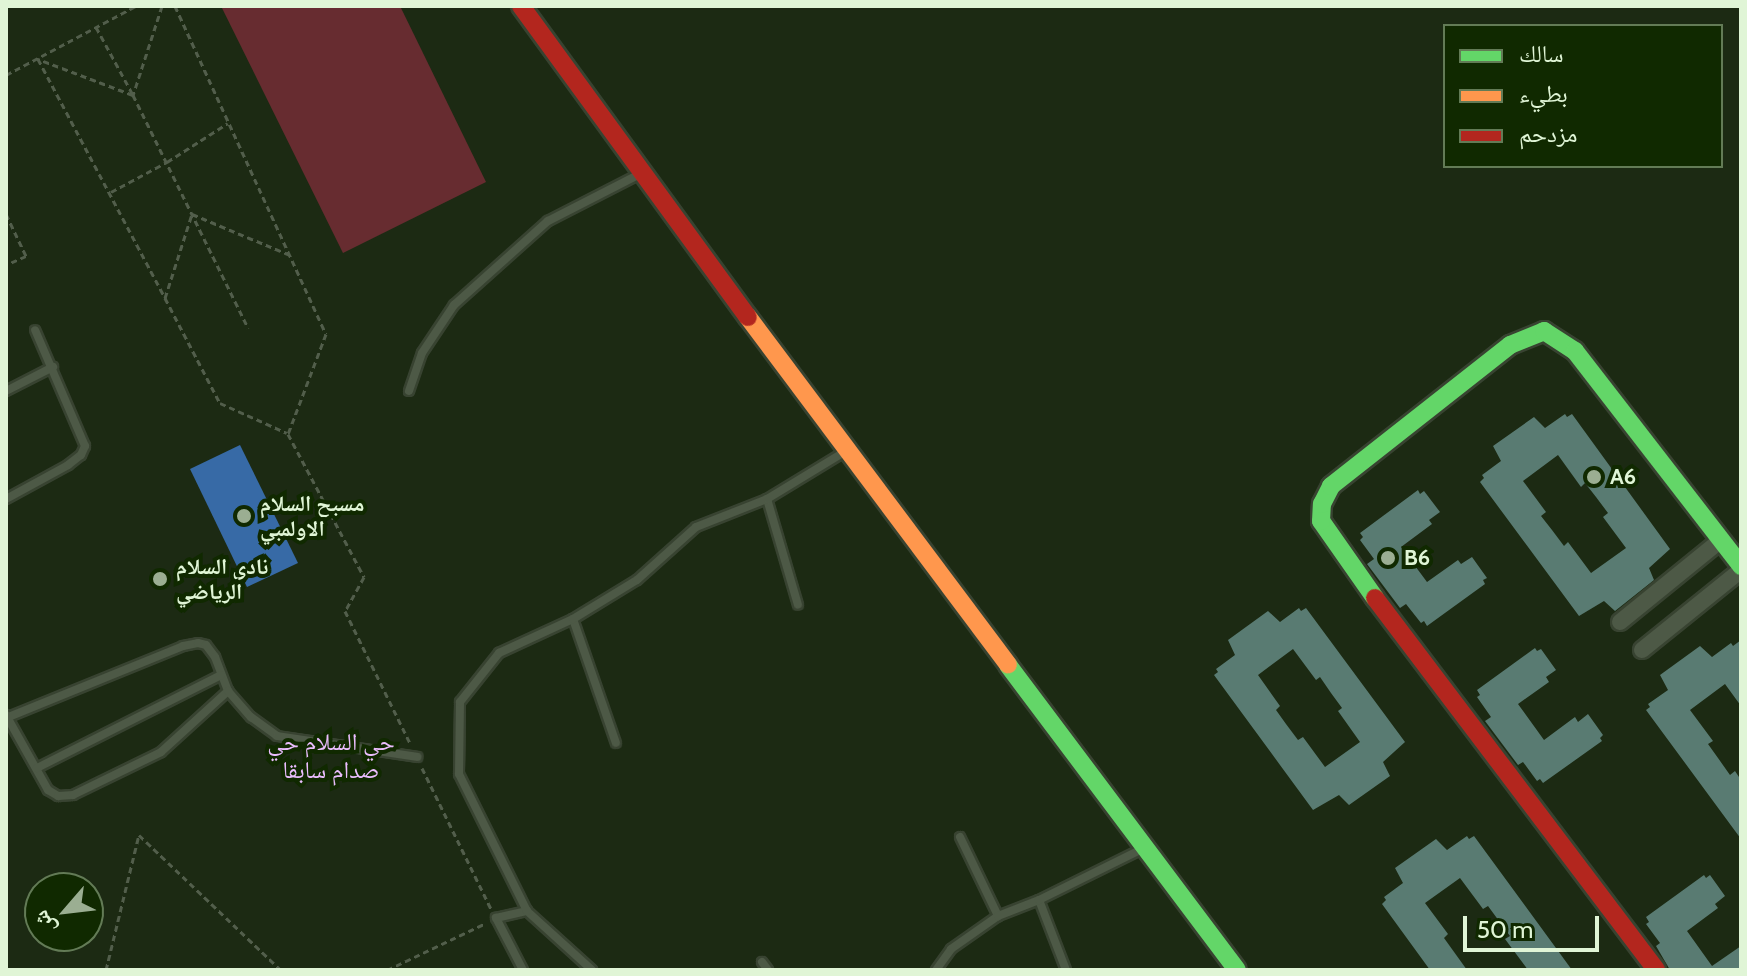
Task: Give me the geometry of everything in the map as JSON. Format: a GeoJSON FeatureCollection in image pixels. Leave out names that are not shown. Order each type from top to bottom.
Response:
{"type":"FeatureCollection","features":[{"type":"Feature","properties":{"kind":"street"},"geometry":{"type":"LineString","coordinates":[[521,6],[846,451],[1237,970]]}},
{"type":"Feature","properties":{"kind":"street"},"geometry":{"type":"LineString","coordinates":[[1642,650],[1741,568],[1575,351],[1560,338],[1544,331],[1510,345],[1350,469],[1331,486],[1322,504],[1321,521],[1334,544],[1656,970]]}},
{"type":"Feature","properties":{"kind":"street"},"geometry":{"type":"LineString","coordinates":[[1620,622],[1721,540]]}},
{"type":"Feature","properties":{"kind":"lane"},"geometry":{"type":"LineString","coordinates":[[409,391],[422,353],[454,305],[548,221],[643,173]]}},
{"type":"Feature","properties":{"kind":"lane"},"geometry":{"type":"LineString","coordinates":[[6,499],[68,465],[81,455],[85,446],[35,330]]}},
{"type":"Feature","properties":{"kind":"lane"},"geometry":{"type":"LineString","coordinates":[[6,391],[53,367]]}},
{"type":"Feature","properties":{"kind":"lane"},"geometry":{"type":"LineString","coordinates":[[592,970],[527,911],[459,774],[460,702],[499,653],[573,619],[637,580],[696,527],[767,499],[846,451]]}},
{"type":"Feature","properties":{"kind":"lane"},"geometry":{"type":"LineString","coordinates":[[767,499],[798,605]]}},
{"type":"Feature","properties":{"kind":"lane"},"geometry":{"type":"LineString","coordinates":[[573,619],[616,743]]}},
{"type":"Feature","properties":{"kind":"lane"},"geometry":{"type":"LineString","coordinates":[[228,691],[161,752],[73,795],[58,796],[48,790],[7,717],[183,646],[206,645],[215,657],[228,691],[251,717],[277,736],[417,757]]}},
{"type":"Feature","properties":{"kind":"lane"},"geometry":{"type":"LineString","coordinates":[[37,768],[221,675]]}},
{"type":"Feature","properties":{"kind":"lane"},"geometry":{"type":"LineString","coordinates":[[960,837],[998,916]]}},
{"type":"Feature","properties":{"kind":"lane"},"geometry":{"type":"LineString","coordinates":[[936,970],[951,949],[998,916],[1039,900],[1145,847]]}},
{"type":"Feature","properties":{"kind":"lane"},"geometry":{"type":"LineString","coordinates":[[1039,900],[1066,970]]}},
{"type":"Feature","properties":{"kind":"lane"},"geometry":{"type":"LineString","coordinates":[[523,970],[496,918],[527,911]]}},
{"type":"Feature","properties":{"kind":"path"},"geometry":{"type":"LineString","coordinates":[[6,75],[136,6]]}},
{"type":"Feature","properties":{"kind":"path"},"geometry":{"type":"LineString","coordinates":[[133,95],[162,6]]}},
{"type":"Feature","properties":{"kind":"path"},"geometry":{"type":"LineString","coordinates":[[175,6],[326,334],[288,434]]}},
{"type":"Feature","properties":{"kind":"path"},"geometry":{"type":"LineString","coordinates":[[96,27],[167,162],[248,328]]}},
{"type":"Feature","properties":{"kind":"path"},"geometry":{"type":"LineString","coordinates":[[38,59],[133,95]]}},
{"type":"Feature","properties":{"kind":"path"},"geometry":{"type":"LineString","coordinates":[[38,59],[220,403],[288,434],[364,577],[345,611],[496,918],[387,970]]}},
{"type":"Feature","properties":{"kind":"path"},"geometry":{"type":"LineString","coordinates":[[111,192],[167,162],[229,122]]}},
{"type":"Feature","properties":{"kind":"path"},"geometry":{"type":"LineString","coordinates":[[6,214],[26,256],[6,265]]}},
{"type":"Feature","properties":{"kind":"path"},"geometry":{"type":"LineString","coordinates":[[192,214],[290,255]]}},
{"type":"Feature","properties":{"kind":"path"},"geometry":{"type":"LineString","coordinates":[[165,298],[192,214]]}},
{"type":"Feature","properties":{"kind":"path"},"geometry":{"type":"LineString","coordinates":[[106,970],[139,835],[281,970]]}},
{"type":"Feature","properties":{"kind":"shaded area"},"geometry":{"type":"Polygon","coordinates":[[[221,6],[400,6],[486,182],[343,253],[221,6]]]}},
{"type":"Feature","properties":{"kind":"water","name":"مسبح السلام الاولمبي"},"geometry":{"type":"Polygon","coordinates":[[[240,445],[298,563],[247,587],[190,469],[240,445]]]}},
{"type":"Feature","properties":{"kind":"building"},"geometry":{"type":"Polygon","coordinates":[[[1565,414],[1567,417],[1572,414],[1670,549],[1649,568],[1654,580],[1615,611],[1604,601],[1579,616],[1480,482],[1484,478],[1482,475],[1501,461],[1493,446],[1534,417],[1545,428],[1565,414]],[[1558,455],[1523,481],[1546,512],[1541,516],[1564,546],[1568,542],[1591,573],[1626,548],[1603,517],[1608,513],[1585,483],[1581,487],[1558,455]]]}},
{"type":"Feature","properties":{"kind":"building","name":"B6"},"geometry":{"type":"Polygon","coordinates":[[[1418,490],[1420,494],[1424,491],[1440,512],[1429,520],[1432,524],[1401,547],[1427,582],[1458,560],[1461,564],[1472,557],[1487,578],[1483,580],[1485,584],[1427,626],[1406,604],[1400,608],[1367,564],[1374,559],[1360,540],[1363,537],[1360,533],[1418,490]]]}},
{"type":"Feature","properties":{"kind":"building"},"geometry":{"type":"Polygon","coordinates":[[[1299,608],[1301,611],[1306,608],[1405,742],[1383,762],[1390,776],[1349,805],[1339,795],[1313,810],[1214,675],[1218,672],[1216,669],[1235,655],[1228,640],[1268,611],[1280,622],[1299,608]],[[1293,649],[1258,675],[1280,706],[1276,710],[1286,724],[1298,740],[1303,737],[1325,767],[1360,742],[1338,711],[1342,708],[1320,677],[1316,680],[1293,649]]]}},
{"type":"Feature","properties":{"kind":"building"},"geometry":{"type":"Polygon","coordinates":[[[1741,640],[1741,706],[1725,684],[1690,710],[1713,741],[1708,744],[1730,775],[1735,771],[1741,780],[1741,839],[1646,710],[1650,707],[1648,704],[1668,690],[1660,675],[1700,646],[1712,657],[1731,643],[1733,646],[1741,640]]]}},
{"type":"Feature","properties":{"kind":"building"},"geometry":{"type":"Polygon","coordinates":[[[1535,648],[1537,651],[1541,649],[1556,670],[1546,677],[1549,682],[1518,704],[1544,740],[1575,717],[1578,722],[1588,714],[1603,735],[1600,738],[1602,741],[1543,783],[1540,779],[1537,781],[1523,762],[1518,765],[1485,721],[1491,717],[1477,697],[1480,695],[1477,690],[1535,648]]]}},
{"type":"Feature","properties":{"kind":"building"},"geometry":{"type":"Polygon","coordinates":[[[1467,836],[1469,839],[1474,836],[1572,970],[1528,970],[1505,939],[1510,936],[1488,906],[1483,909],[1460,878],[1425,903],[1448,934],[1444,938],[1467,970],[1430,970],[1382,904],[1386,900],[1384,897],[1403,883],[1395,868],[1436,839],[1447,850],[1467,836]]]}},
{"type":"Feature","properties":{"kind":"building"},"geometry":{"type":"Polygon","coordinates":[[[1704,875],[1706,878],[1710,875],[1725,896],[1715,904],[1718,908],[1687,931],[1712,966],[1741,946],[1741,970],[1670,970],[1656,946],[1660,943],[1646,924],[1649,922],[1646,917],[1704,875]]]}},
{"type":"Feature","properties":{"kind":"traffic: fast"},"geometry":{"type":"LineString","coordinates":[[1375,598],[1321,521],[1322,504],[1331,486],[1510,345],[1544,331],[1575,351],[1741,566]]}},
{"type":"Feature","properties":{"kind":"traffic: fast"},"geometry":{"type":"LineString","coordinates":[[1008,665],[1237,970]]}},
{"type":"Feature","properties":{"kind":"traffic: slow"},"geometry":{"type":"LineString","coordinates":[[748,317],[1008,665]]}},
{"type":"Feature","properties":{"kind":"traffic: jam"},"geometry":{"type":"LineString","coordinates":[[521,6],[748,317]]}},
{"type":"Feature","properties":{"kind":"traffic: jam"},"geometry":{"type":"LineString","coordinates":[[1375,598],[1656,970]]}},
{"type":"Feature","properties":{"kind":"place","name":"A6"},"geometry":{"type":"Point","coordinates":[1594,477]}},
{"type":"Feature","properties":{"kind":"place","name":"مسبح السلام الاولمبي"},"geometry":{"type":"Point","coordinates":[244,516]}},
{"type":"Feature","properties":{"kind":"place","name":"B6"},"geometry":{"type":"Point","coordinates":[1388,558]}},
{"type":"Feature","properties":{"kind":"place","name":"نادي السلام الرياضي"},"geometry":{"type":"Point","coordinates":[160,579]}},
{"type":"Feature","properties":{"kind":"district","name":"حي السلام حي صدام سابقا"},"geometry":{"type":"Point","coordinates":[331,756]}}]}
